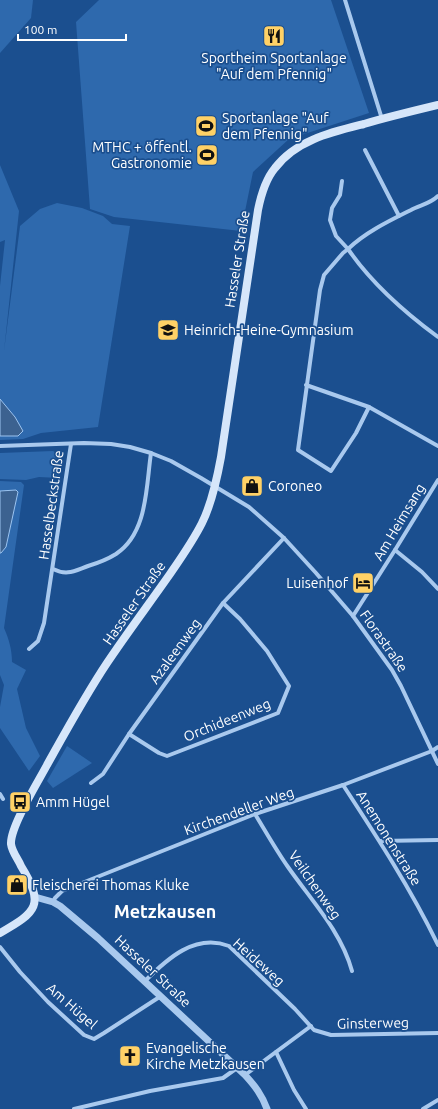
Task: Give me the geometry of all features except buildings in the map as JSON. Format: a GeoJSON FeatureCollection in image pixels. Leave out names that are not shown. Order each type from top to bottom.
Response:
{"type":"FeatureCollection","features":[{"type":"Feature","properties":{"kind":"main road","name":"Hasseler Straße"},"geometry":{"type":"LineString","coordinates":[[35,897],[32,885],[11,844],[23,809],[82,704],[107,664],[180,559],[202,524],[215,487],[221,457],[258,210],[262,192],[268,179],[280,162],[306,143],[321,136],[438,105]]}},
{"type":"Feature","properties":{"kind":"main road"},"geometry":{"type":"LineString","coordinates":[[0,933],[28,915],[32,910],[35,897]]}},
{"type":"Feature","properties":{"kind":"street"},"geometry":{"type":"LineString","coordinates":[[345,0],[382,119]]}},
{"type":"Feature","properties":{"kind":"street"},"geometry":{"type":"LineString","coordinates":[[365,150],[399,216]]}},
{"type":"Feature","properties":{"kind":"street"},"geometry":{"type":"LineString","coordinates":[[342,181],[340,195],[332,208],[330,220],[336,236],[382,290],[414,319],[438,337]]}},
{"type":"Feature","properties":{"kind":"street"},"geometry":{"type":"LineString","coordinates":[[369,407],[356,433],[331,471],[298,450],[320,290],[324,275],[360,238],[399,216],[427,204],[438,196]]}},
{"type":"Feature","properties":{"kind":"street"},"geometry":{"type":"LineString","coordinates":[[306,385],[369,407],[438,446]]}},
{"type":"Feature","properties":{"kind":"street","name":"Hasselbeckstraße"},"geometry":{"type":"LineString","coordinates":[[29,649],[38,641],[44,623],[71,444]]}},
{"type":"Feature","properties":{"kind":"street","name":"Hasselbeckstraße"},"geometry":{"type":"LineString","coordinates":[[0,446],[111,444],[151,453],[171,461],[215,487]]}},
{"type":"Feature","properties":{"kind":"street","name":"Hasselbeckstraße"},"geometry":{"type":"LineString","coordinates":[[53,569],[61,573],[67,573],[93,564],[117,553],[132,538],[142,515],[151,453]]}},
{"type":"Feature","properties":{"kind":"street","name":"Am Heimsang"},"geometry":{"type":"LineString","coordinates":[[353,616],[438,481]]}},
{"type":"Feature","properties":{"kind":"street","name":"Florastraße"},"geometry":{"type":"LineString","coordinates":[[215,487],[249,507],[284,538],[353,616],[392,670],[438,764]]}},
{"type":"Feature","properties":{"kind":"street","name":"Azaleenweg"},"geometry":{"type":"LineString","coordinates":[[91,783],[103,774],[129,734],[222,603],[284,538]]}},
{"type":"Feature","properties":{"kind":"street"},"geometry":{"type":"LineString","coordinates":[[395,550],[422,572],[438,589]]}},
{"type":"Feature","properties":{"kind":"street","name":"Orchideenweg"},"geometry":{"type":"LineString","coordinates":[[129,734],[159,753],[167,756],[278,713],[289,686],[267,651],[240,619],[222,603]]}},
{"type":"Feature","properties":{"kind":"street","name":"Kirchendeller Weg"},"geometry":{"type":"LineString","coordinates":[[54,900],[62,891],[255,814],[343,785],[432,751],[438,747]]}},
{"type":"Feature","properties":{"kind":"street","name":"Anemonenstraße"},"geometry":{"type":"LineString","coordinates":[[343,785],[380,841],[422,913],[438,944]]}},
{"type":"Feature","properties":{"kind":"street"},"geometry":{"type":"LineString","coordinates":[[0,794],[3,799]]}},
{"type":"Feature","properties":{"kind":"street","name":"Veilchenweg"},"geometry":{"type":"LineString","coordinates":[[255,814],[287,865],[333,929],[349,960],[352,971]]}},
{"type":"Feature","properties":{"kind":"street"},"geometry":{"type":"LineString","coordinates":[[380,841],[438,840]]}},
{"type":"Feature","properties":{"kind":"street","name":"Hasseler Straße"},"geometry":{"type":"LineString","coordinates":[[35,897],[54,900],[98,938],[245,1075],[261,1094],[267,1109]]}},
{"type":"Feature","properties":{"kind":"street","name":"Heideweg"},"geometry":{"type":"LineString","coordinates":[[145,981],[171,956],[187,948],[206,943],[229,946],[311,1026]]}},
{"type":"Feature","properties":{"kind":"street","name":"Am Hügel"},"geometry":{"type":"LineString","coordinates":[[0,947],[20,972],[48,1002],[84,1035],[94,1039],[161,996]]}},
{"type":"Feature","properties":{"kind":"street"},"geometry":{"type":"LineString","coordinates":[[245,1075],[311,1026]]}},
{"type":"Feature","properties":{"kind":"street","name":"Ginsterweg"},"geometry":{"type":"LineString","coordinates":[[311,1026],[314,1030],[331,1035],[438,1033]]}},
{"type":"Feature","properties":{"kind":"street"},"geometry":{"type":"LineString","coordinates":[[276,1052],[294,1090],[306,1109]]}},
{"type":"Feature","properties":{"kind":"street"},"geometry":{"type":"LineString","coordinates":[[74,1109],[132,1095],[223,1078],[237,1068]]}},
{"type":"Feature","properties":{"kind":"street"},"geometry":{"type":"LineString","coordinates":[[423,1109],[438,1100]]}},
{"type":"Feature","properties":{"kind":"shaded area"},"geometry":{"type":"Polygon","coordinates":[[[0,0],[33,0],[31,18],[0,53],[0,0]]]}},
{"type":"Feature","properties":{"kind":"shaded area","name":"Sportanlage \"Auf dem Pfennig\""},"geometry":{"type":"Polygon","coordinates":[[[99,0],[331,0],[369,113],[289,139],[253,172],[241,231],[114,217],[90,209],[76,22],[99,0]]]}},
{"type":"Feature","properties":{"kind":"shaded area"},"geometry":{"type":"Polygon","coordinates":[[[0,165],[19,211],[4,351],[20,226],[40,209],[57,203],[82,208],[103,216],[112,224],[130,226],[98,427],[41,433],[23,439],[0,440],[0,436],[18,436],[15,417],[0,399],[0,286],[5,240],[0,242],[0,165]]]}},
{"type":"Feature","properties":{"kind":"shaded area"},"geometry":{"type":"Polygon","coordinates":[[[0,399],[15,417],[23,431],[18,436],[0,436],[0,399]]]}},
{"type":"Feature","properties":{"kind":"shaded area"},"geometry":{"type":"Polygon","coordinates":[[[53,451],[60,455],[62,461],[59,478],[39,477],[26,480],[0,479],[0,453],[53,451]]]}},
{"type":"Feature","properties":{"kind":"shaded area"},"geometry":{"type":"Polygon","coordinates":[[[0,481],[21,482],[24,485],[4,628],[10,645],[12,662],[26,670],[17,689],[26,728],[40,756],[29,771],[0,728],[0,707],[4,685],[0,675],[0,481]]]}},
{"type":"Feature","properties":{"kind":"shaded area"},"geometry":{"type":"Polygon","coordinates":[[[16,490],[18,492],[6,547],[0,553],[0,491],[16,490]]]}},
{"type":"Feature","properties":{"kind":"shaded area"},"geometry":{"type":"Polygon","coordinates":[[[67,746],[92,763],[53,788],[47,781],[67,746]]]}},
{"type":"Feature","properties":{"kind":"place","name":"Sportheim Sportanlage \"Auf dem Pfennig\""},"geometry":{"type":"Point","coordinates":[274,36]}},
{"type":"Feature","properties":{"kind":"place","name":"Sportanlage \"Auf dem Pfennig\""},"geometry":{"type":"Point","coordinates":[206,126]}},
{"type":"Feature","properties":{"kind":"place","name":"MTHC + öffentl. Gastronomie"},"geometry":{"type":"Point","coordinates":[207,155]}},
{"type":"Feature","properties":{"kind":"place","name":"Heinrich-Heine-Gymnasium"},"geometry":{"type":"Point","coordinates":[168,330]}},
{"type":"Feature","properties":{"kind":"place","name":"Coroneo"},"geometry":{"type":"Point","coordinates":[252,486]}},
{"type":"Feature","properties":{"kind":"place","name":"Luisenhof"},"geometry":{"type":"Point","coordinates":[363,583]}},
{"type":"Feature","properties":{"kind":"place","name":"Amm Hügel"},"geometry":{"type":"Point","coordinates":[20,802]}},
{"type":"Feature","properties":{"kind":"place","name":"Fleischerei Thomas Kluke"},"geometry":{"type":"Point","coordinates":[17,885]}},
{"type":"Feature","properties":{"kind":"place","name":"Evangelische Kirche Metzkausen"},"geometry":{"type":"Point","coordinates":[130,1056]}},
{"type":"Feature","properties":{"kind":"district","name":"Metzkausen"},"geometry":{"type":"Point","coordinates":[165,912]}}]}
